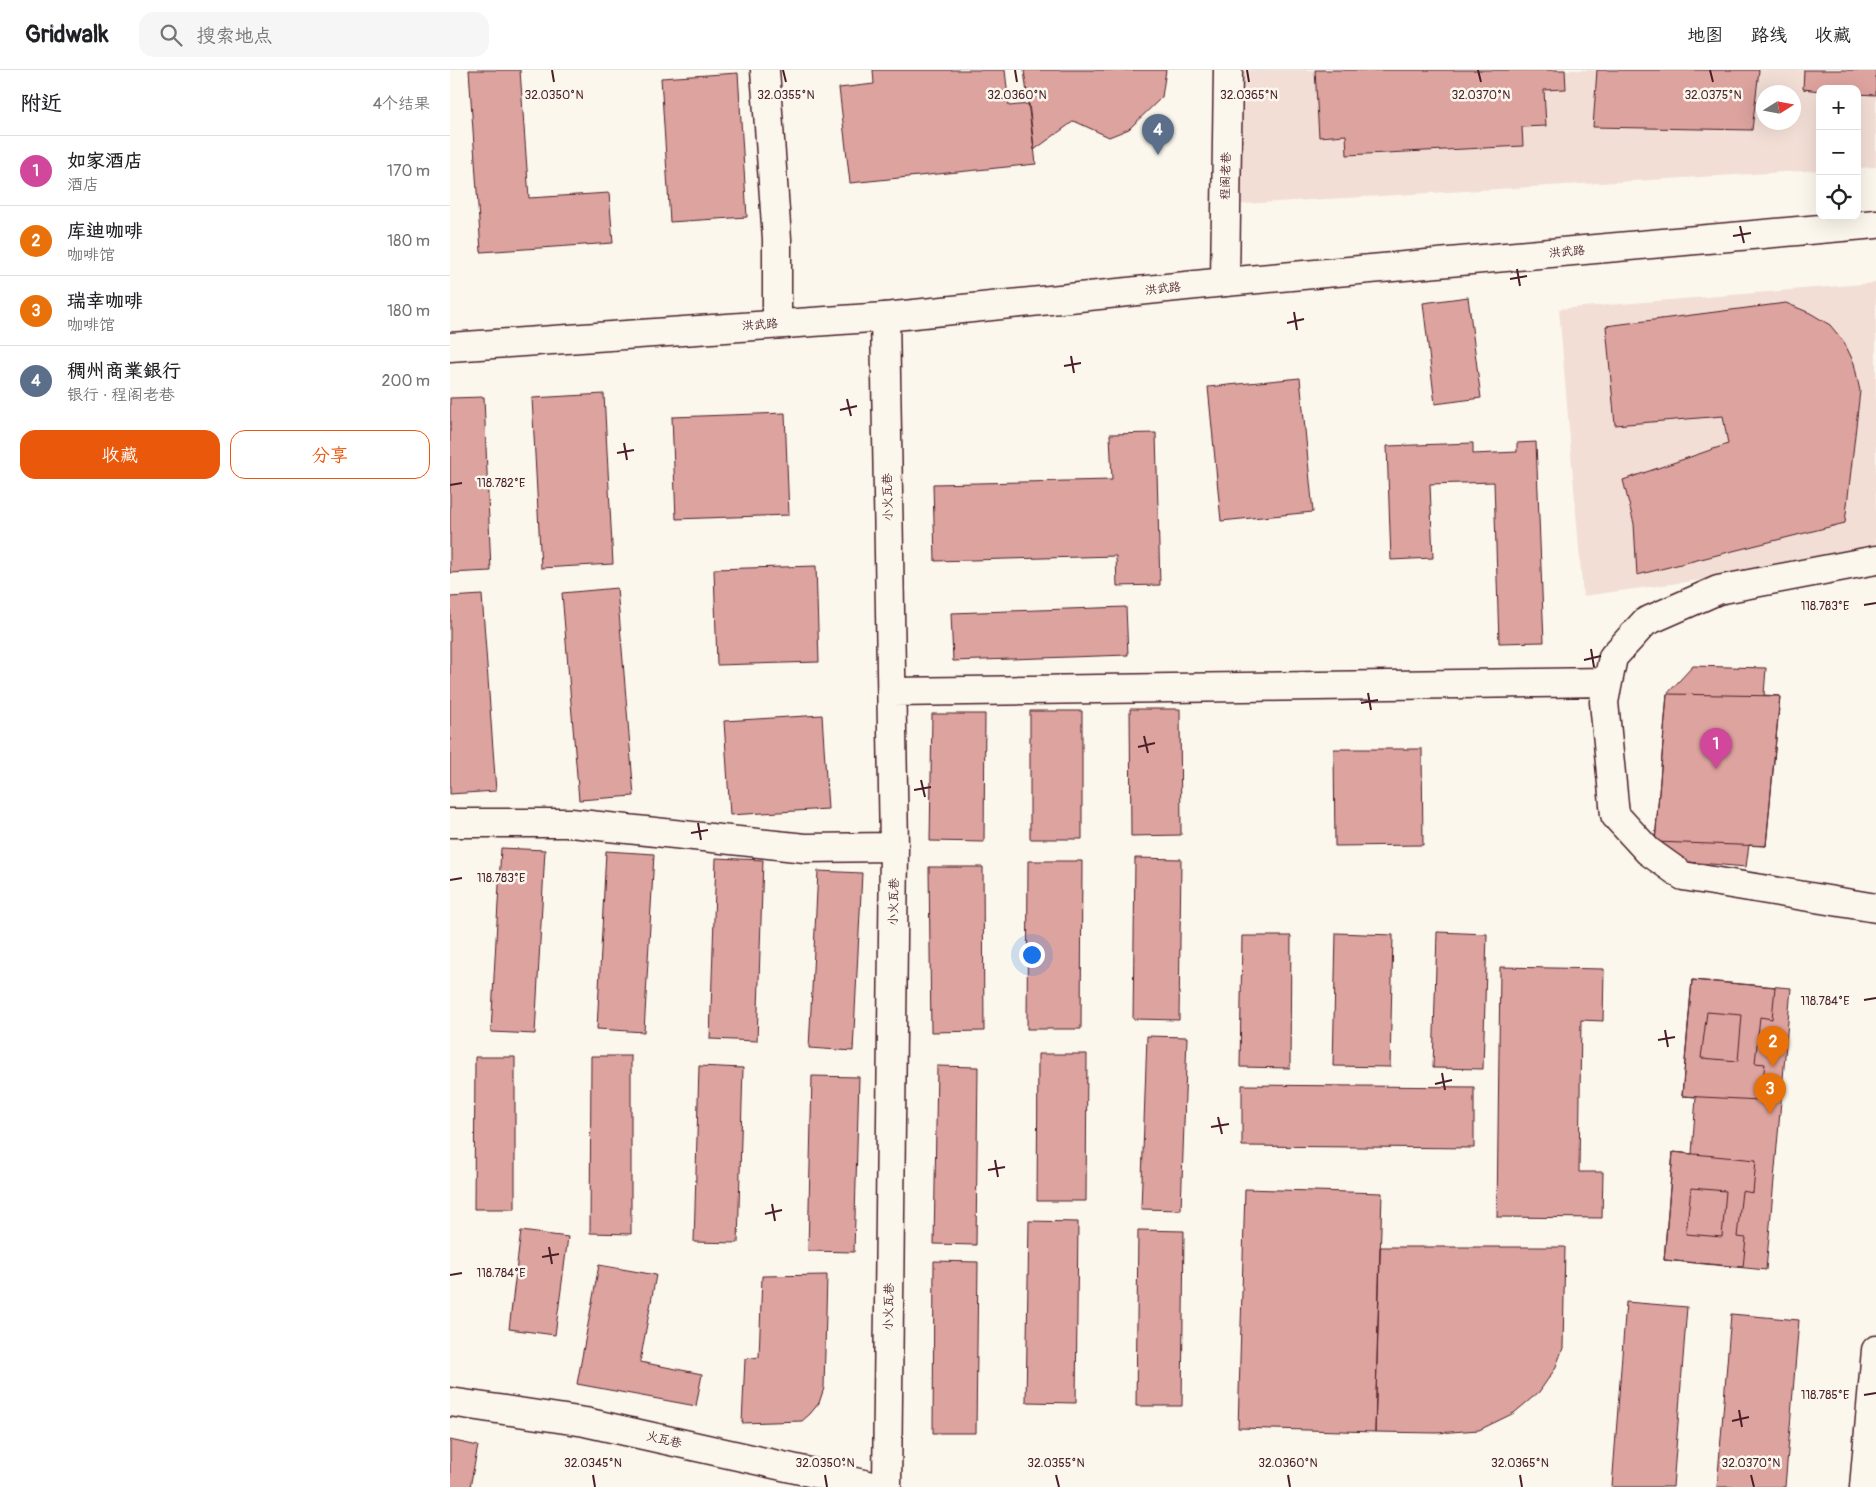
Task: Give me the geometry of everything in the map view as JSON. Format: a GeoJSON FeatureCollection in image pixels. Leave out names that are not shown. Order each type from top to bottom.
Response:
{"type":"FeatureCollection","features":[{"type":"Feature","properties":{"kind":"street"},"geometry":{"type":"LineString","coordinates":[[765,70],[777,239],[776,324]]}},
{"type":"Feature","properties":{"kind":"street","name":"程阁老巷"},"geometry":{"type":"LineString","coordinates":[[1225,282],[1228,70]]}},
{"type":"Feature","properties":{"kind":"street","name":"洪武路"},"geometry":{"type":"LineString","coordinates":[[450,347],[885,317],[1225,282],[1876,224]]}},
{"type":"Feature","properties":{"kind":"street","name":"小火瓦巷"},"geometry":{"type":"LineString","coordinates":[[885,317],[894,847],[887,1487]]}},
{"type":"Feature","properties":{"kind":"street"},"geometry":{"type":"LineString","coordinates":[[1876,560],[1718,590],[1645,622],[1613,657],[1604,702],[1615,815],[1648,851],[1683,876],[1876,908]]}},
{"type":"Feature","properties":{"kind":"street"},"geometry":{"type":"LineString","coordinates":[[892,692],[1608,682]]}},
{"type":"Feature","properties":{"kind":"street"},"geometry":{"type":"LineString","coordinates":[[450,823],[571,823],[805,848],[894,847]]}},
{"type":"Feature","properties":{"kind":"street"},"geometry":{"type":"LineString","coordinates":[[1864,1487],[1876,1350]]}},
{"type":"Feature","properties":{"kind":"street","name":"火瓦巷"},"geometry":{"type":"LineString","coordinates":[[450,1402],[585,1422],[877,1487]]}},
{"type":"Feature","properties":{"kind":"shaded area"},"geometry":{"type":"Polygon","coordinates":[[[1228,70],[1876,70],[1876,167],[1861,168],[1861,85],[1816,85],[1816,170],[1225,205],[1228,70]]]}},
{"type":"Feature","properties":{"kind":"shaded area"},"geometry":{"type":"Polygon","coordinates":[[[1876,283],[1876,556],[1583,596],[1559,309],[1876,283]]]}},
{"type":"Feature","properties":{"kind":"building"},"geometry":{"type":"Polygon","coordinates":[[[469,70],[520,70],[529,198],[609,193],[613,243],[481,252],[469,70]]]}},
{"type":"Feature","properties":{"kind":"building"},"geometry":{"type":"Polygon","coordinates":[[[873,70],[1005,70],[1009,106],[1029,104],[1036,164],[850,183],[839,88],[874,84],[873,70]]]}},
{"type":"Feature","properties":{"kind":"building"},"geometry":{"type":"Polygon","coordinates":[[[1024,70],[1166,70],[1162,97],[1129,129],[1109,137],[1074,121],[1034,150],[1024,70]]]}},
{"type":"Feature","properties":{"kind":"building"},"geometry":{"type":"Polygon","coordinates":[[[1315,70],[1565,70],[1566,89],[1544,90],[1546,126],[1522,127],[1523,146],[1347,155],[1346,135],[1319,137],[1315,70]]]}},
{"type":"Feature","properties":{"kind":"building"},"geometry":{"type":"Polygon","coordinates":[[[1597,70],[1759,70],[1752,130],[1593,127],[1597,70]]]}},
{"type":"Feature","properties":{"kind":"building"},"geometry":{"type":"Polygon","coordinates":[[[1804,70],[1876,70],[1876,95],[1861,94],[1861,85],[1816,85],[1816,91],[1803,89],[1804,70]]]}},
{"type":"Feature","properties":{"kind":"building"},"geometry":{"type":"Polygon","coordinates":[[[738,73],[747,217],[670,222],[661,78],[738,73]]]}},
{"type":"Feature","properties":{"kind":"building"},"geometry":{"type":"Polygon","coordinates":[[[1468,297],[1481,398],[1435,404],[1423,303],[1468,297]]]}},
{"type":"Feature","properties":{"kind":"building"},"geometry":{"type":"Polygon","coordinates":[[[1786,303],[1810,313],[1830,325],[1844,342],[1854,363],[1860,391],[1845,523],[1637,575],[1634,524],[1623,480],[1728,444],[1723,416],[1615,425],[1606,326],[1786,303]]]}},
{"type":"Feature","properties":{"kind":"building"},"geometry":{"type":"Polygon","coordinates":[[[1300,378],[1313,512],[1221,521],[1208,387],[1300,378]]]}},
{"type":"Feature","properties":{"kind":"building"},"geometry":{"type":"Polygon","coordinates":[[[604,394],[613,564],[541,568],[532,398],[604,394]]]}},
{"type":"Feature","properties":{"kind":"building"},"geometry":{"type":"Polygon","coordinates":[[[484,397],[491,571],[450,573],[450,398],[484,397]]]}},
{"type":"Feature","properties":{"kind":"building"},"geometry":{"type":"Polygon","coordinates":[[[785,413],[789,515],[676,519],[672,417],[785,413]]]}},
{"type":"Feature","properties":{"kind":"building"},"geometry":{"type":"Polygon","coordinates":[[[1156,433],[1160,585],[1117,586],[1116,556],[935,561],[933,484],[1112,480],[1110,434],[1156,433]]]}},
{"type":"Feature","properties":{"kind":"building"},"geometry":{"type":"Polygon","coordinates":[[[1536,442],[1544,642],[1499,643],[1494,482],[1430,484],[1433,558],[1391,560],[1387,446],[1473,443],[1473,454],[1517,452],[1517,443],[1536,442]]]}},
{"type":"Feature","properties":{"kind":"building"},"geometry":{"type":"Polygon","coordinates":[[[816,566],[819,662],[717,665],[714,569],[816,566]]]}},
{"type":"Feature","properties":{"kind":"building"},"geometry":{"type":"Polygon","coordinates":[[[617,588],[634,796],[579,800],[562,593],[617,588]]]}},
{"type":"Feature","properties":{"kind":"building"},"geometry":{"type":"Polygon","coordinates":[[[482,595],[496,791],[450,794],[450,597],[482,595]]]}},
{"type":"Feature","properties":{"kind":"building"},"geometry":{"type":"Polygon","coordinates":[[[1126,607],[1128,655],[953,661],[951,613],[1126,607]]]}},
{"type":"Feature","properties":{"kind":"building"},"geometry":{"type":"Polygon","coordinates":[[[1693,666],[1766,668],[1764,695],[1780,696],[1766,846],[1749,845],[1746,867],[1676,861],[1655,842],[1667,694],[1693,666]]]}},
{"type":"Feature","properties":{"kind":"building"},"geometry":{"type":"Polygon","coordinates":[[[1667,694],[1780,696],[1766,846],[1655,842],[1667,694]]]}},
{"type":"Feature","properties":{"kind":"building"},"geometry":{"type":"Polygon","coordinates":[[[1130,709],[1180,709],[1181,835],[1131,836],[1130,709]]]}},
{"type":"Feature","properties":{"kind":"building"},"geometry":{"type":"Polygon","coordinates":[[[1030,711],[1082,711],[1082,839],[1030,839],[1030,711]]]}},
{"type":"Feature","properties":{"kind":"building"},"geometry":{"type":"Polygon","coordinates":[[[932,714],[985,714],[984,842],[930,841],[932,714]]]}},
{"type":"Feature","properties":{"kind":"building"},"geometry":{"type":"Polygon","coordinates":[[[822,715],[828,809],[730,815],[724,721],[822,715]]]}},
{"type":"Feature","properties":{"kind":"building"},"geometry":{"type":"Polygon","coordinates":[[[1334,749],[1422,749],[1423,845],[1335,846],[1334,749]]]}},
{"type":"Feature","properties":{"kind":"building"},"geometry":{"type":"Polygon","coordinates":[[[501,848],[545,850],[535,1034],[491,1032],[501,848]]]}},
{"type":"Feature","properties":{"kind":"building"},"geometry":{"type":"Polygon","coordinates":[[[606,851],[654,854],[644,1032],[597,1029],[606,851]]]}},
{"type":"Feature","properties":{"kind":"building"},"geometry":{"type":"Polygon","coordinates":[[[716,858],[763,860],[757,1041],[710,1039],[716,858]]]}},
{"type":"Feature","properties":{"kind":"building"},"geometry":{"type":"Polygon","coordinates":[[[1135,858],[1181,859],[1179,1020],[1133,1019],[1135,858]]]}},
{"type":"Feature","properties":{"kind":"building"},"geometry":{"type":"Polygon","coordinates":[[[1028,861],[1082,861],[1081,1029],[1027,1029],[1028,861]]]}},
{"type":"Feature","properties":{"kind":"building"},"geometry":{"type":"Polygon","coordinates":[[[929,867],[983,867],[984,1031],[931,1032],[929,867]]]}},
{"type":"Feature","properties":{"kind":"building"},"geometry":{"type":"Polygon","coordinates":[[[818,871],[862,873],[853,1051],[809,1048],[818,871]]]}},
{"type":"Feature","properties":{"kind":"building"},"geometry":{"type":"Polygon","coordinates":[[[1437,932],[1487,934],[1483,1069],[1433,1068],[1437,932]]]}},
{"type":"Feature","properties":{"kind":"building"},"geometry":{"type":"Polygon","coordinates":[[[1336,933],[1393,935],[1390,1067],[1333,1066],[1336,933]]]}},
{"type":"Feature","properties":{"kind":"building"},"geometry":{"type":"Polygon","coordinates":[[[1242,936],[1291,936],[1290,1068],[1240,1067],[1242,936]]]}},
{"type":"Feature","properties":{"kind":"building"},"geometry":{"type":"Polygon","coordinates":[[[1500,967],[1604,969],[1603,1021],[1581,1020],[1579,1172],[1603,1172],[1602,1218],[1497,1217],[1500,967]]]}},
{"type":"Feature","properties":{"kind":"building"},"geometry":{"type":"Polygon","coordinates":[[[1692,980],[1791,988],[1766,1270],[1664,1260],[1673,1152],[1692,1154],[1696,1097],[1682,1096],[1692,980]]]}},
{"type":"Feature","properties":{"kind":"building"},"geometry":{"type":"Polygon","coordinates":[[[1692,980],[1775,987],[1772,1019],[1760,1017],[1755,1063],[1765,1064],[1760,1100],[1682,1096],[1692,980]]]}},
{"type":"Feature","properties":{"kind":"building"},"geometry":{"type":"Polygon","coordinates":[[[1707,1012],[1742,1015],[1738,1061],[1701,1058],[1707,1012]]]}},
{"type":"Feature","properties":{"kind":"building"},"geometry":{"type":"Polygon","coordinates":[[[1147,1036],[1187,1037],[1181,1210],[1141,1209],[1147,1036]]]}},
{"type":"Feature","properties":{"kind":"building"},"geometry":{"type":"Polygon","coordinates":[[[1038,1054],[1087,1054],[1086,1201],[1037,1201],[1038,1054]]]}},
{"type":"Feature","properties":{"kind":"building"},"geometry":{"type":"Polygon","coordinates":[[[591,1056],[631,1056],[631,1234],[590,1233],[591,1056]]]}},
{"type":"Feature","properties":{"kind":"building"},"geometry":{"type":"Polygon","coordinates":[[[475,1057],[515,1057],[515,1209],[474,1209],[475,1057]]]}},
{"type":"Feature","properties":{"kind":"building"},"geometry":{"type":"Polygon","coordinates":[[[699,1066],[743,1068],[738,1243],[694,1242],[699,1066]]]}},
{"type":"Feature","properties":{"kind":"building"},"geometry":{"type":"Polygon","coordinates":[[[937,1066],[978,1067],[976,1245],[934,1244],[937,1066]]]}},
{"type":"Feature","properties":{"kind":"building"},"geometry":{"type":"Polygon","coordinates":[[[812,1076],[859,1077],[854,1252],[808,1251],[812,1076]]]}},
{"type":"Feature","properties":{"kind":"building"},"geometry":{"type":"Polygon","coordinates":[[[1242,1085],[1474,1087],[1474,1148],[1242,1146],[1242,1085]]]}},
{"type":"Feature","properties":{"kind":"building"},"geometry":{"type":"Polygon","coordinates":[[[1673,1152],[1756,1160],[1753,1193],[1742,1191],[1737,1237],[1746,1238],[1743,1267],[1664,1260],[1673,1152]]]}},
{"type":"Feature","properties":{"kind":"building"},"geometry":{"type":"Polygon","coordinates":[[[1691,1188],[1726,1191],[1722,1237],[1686,1234],[1691,1188]]]}},
{"type":"Feature","properties":{"kind":"building"},"geometry":{"type":"Polygon","coordinates":[[[1245,1189],[1382,1193],[1375,1432],[1238,1428],[1245,1189]]]}},
{"type":"Feature","properties":{"kind":"building"},"geometry":{"type":"Polygon","coordinates":[[[1029,1221],[1078,1222],[1076,1403],[1026,1402],[1029,1221]]]}},
{"type":"Feature","properties":{"kind":"building"},"geometry":{"type":"Polygon","coordinates":[[[1138,1230],[1184,1231],[1182,1406],[1136,1406],[1138,1230]]]}},
{"type":"Feature","properties":{"kind":"building"},"geometry":{"type":"Polygon","coordinates":[[[521,1231],[568,1237],[555,1335],[509,1329],[521,1231]]]}},
{"type":"Feature","properties":{"kind":"building"},"geometry":{"type":"Polygon","coordinates":[[[1380,1247],[1565,1247],[1563,1348],[1555,1369],[1539,1392],[1514,1413],[1479,1430],[1437,1433],[1375,1432],[1380,1247]]]}},
{"type":"Feature","properties":{"kind":"building"},"geometry":{"type":"Polygon","coordinates":[[[934,1261],[978,1262],[976,1433],[933,1433],[934,1261]]]}},
{"type":"Feature","properties":{"kind":"building"},"geometry":{"type":"Polygon","coordinates":[[[599,1265],[656,1275],[640,1362],[702,1374],[696,1406],[577,1384],[599,1265]]]}},
{"type":"Feature","properties":{"kind":"building"},"geometry":{"type":"Polygon","coordinates":[[[827,1275],[824,1388],[819,1403],[802,1421],[742,1423],[745,1359],[759,1357],[762,1276],[827,1275]]]}},
{"type":"Feature","properties":{"kind":"building"},"geometry":{"type":"Polygon","coordinates":[[[1626,1302],[1687,1307],[1673,1487],[1612,1487],[1626,1302]]]}},
{"type":"Feature","properties":{"kind":"building"},"geometry":{"type":"Polygon","coordinates":[[[1731,1314],[1799,1320],[1785,1487],[1717,1487],[1731,1314]]]}},
{"type":"Feature","properties":{"kind":"building"},"geometry":{"type":"Polygon","coordinates":[[[450,1440],[478,1446],[470,1487],[450,1487],[450,1440]]]}},
{"type":"Feature","properties":{"kind":"place","name":"稠州商業銀行"},"geometry":{"type":"Point","coordinates":[1158,155]}},
{"type":"Feature","properties":{"kind":"place","name":"如家酒店"},"geometry":{"type":"Point","coordinates":[1716,769]}},
{"type":"Feature","properties":{"kind":"place","name":"库迪咖啡"},"geometry":{"type":"Point","coordinates":[1773,1067]}},
{"type":"Feature","properties":{"kind":"place","name":"瑞幸咖啡"},"geometry":{"type":"Point","coordinates":[1770,1114]}}]}
